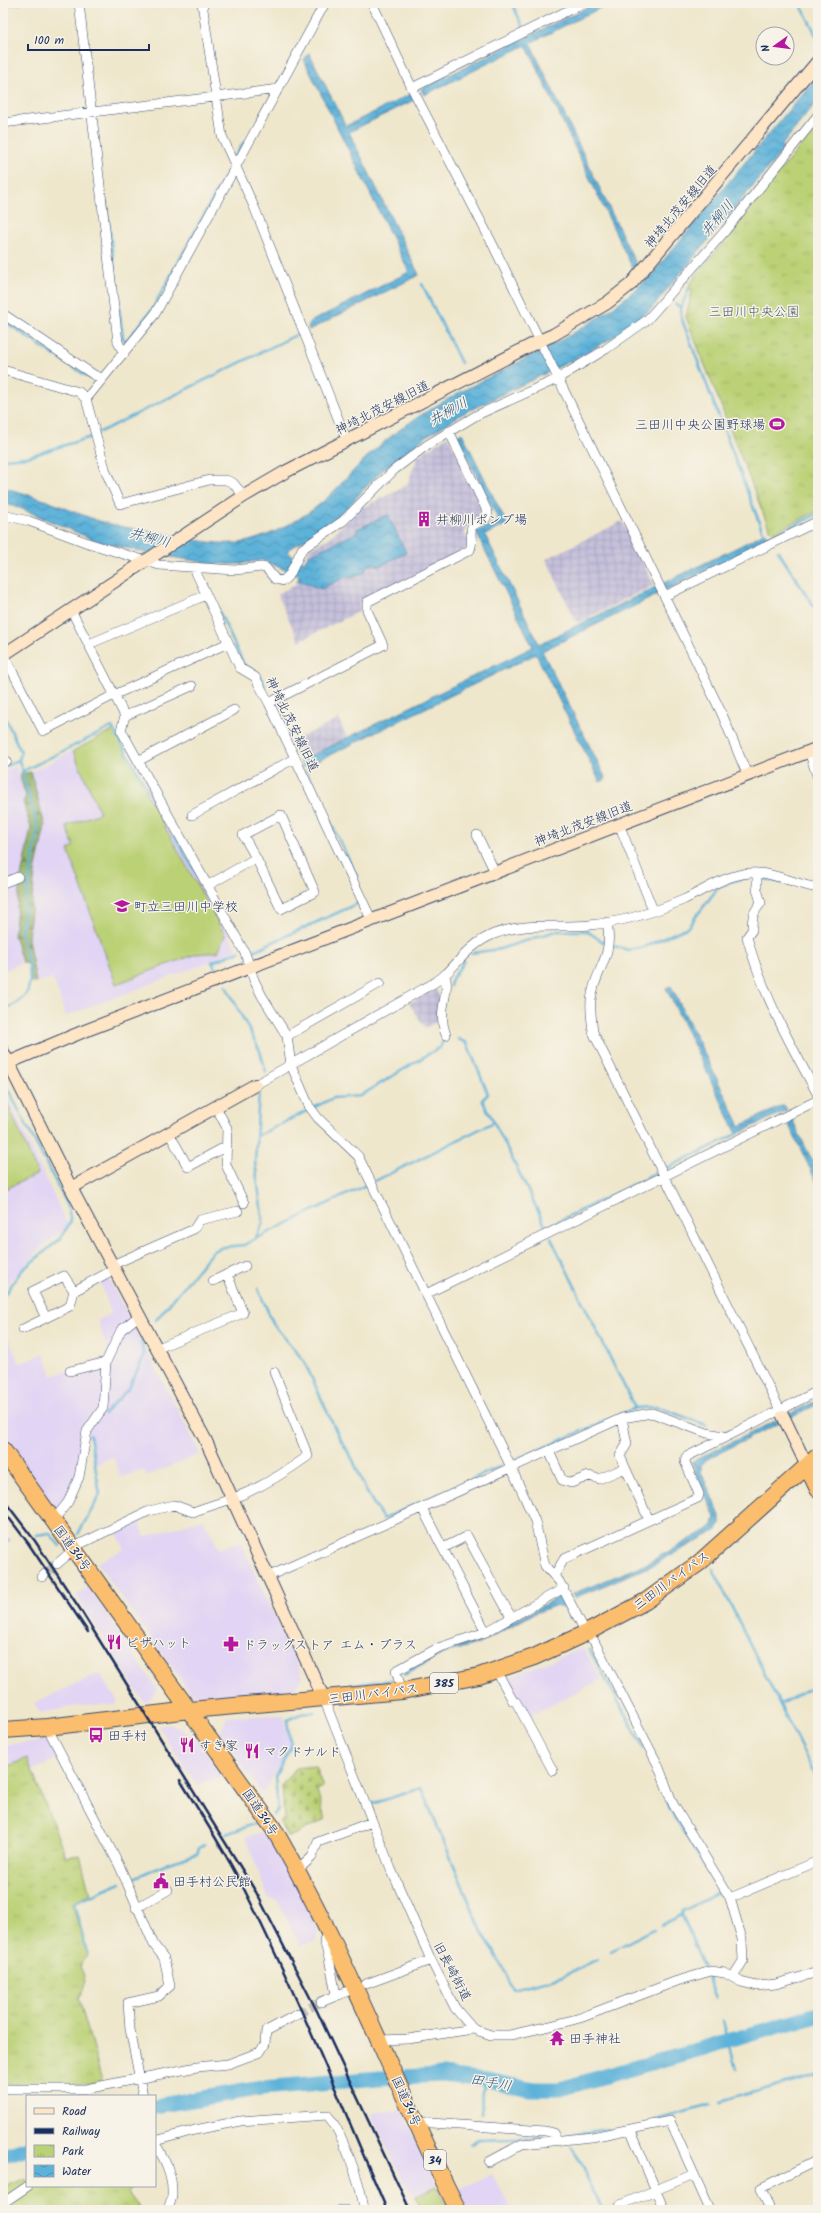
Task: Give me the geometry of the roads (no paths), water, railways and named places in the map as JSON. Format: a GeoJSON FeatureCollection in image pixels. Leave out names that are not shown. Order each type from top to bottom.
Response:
{"type":"FeatureCollection","features":[{"type":"Feature","properties":{"kind":"highway","name":"国道34号"},"geometry":{"type":"LineString","coordinates":[[3,1450],[273,1828],[298,1870],[329,1931],[458,2210]]}},
{"type":"Feature","properties":{"kind":"highway"},"geometry":{"type":"LineString","coordinates":[[812,1461],[818,1489]]}},
{"type":"Feature","properties":{"kind":"highway","name":"三田川バイパス"},"geometry":{"type":"LineString","coordinates":[[3,1730],[47,1727],[190,1710],[402,1692],[479,1676],[534,1657],[586,1633],[646,1601],[698,1562],[812,1461]]}},
{"type":"Feature","properties":{"kind":"street"},"geometry":{"type":"LineString","coordinates":[[79,3],[118,342],[124,354]]}},
{"type":"Feature","properties":{"kind":"street"},"geometry":{"type":"LineString","coordinates":[[202,3],[214,96],[222,136],[304,328],[347,441]]}},
{"type":"Feature","properties":{"kind":"street"},"geometry":{"type":"LineString","coordinates":[[86,399],[97,388],[102,378],[124,354],[155,314],[325,3]]}},
{"type":"Feature","properties":{"kind":"street"},"geometry":{"type":"LineString","coordinates":[[372,3],[412,88],[556,376],[722,714],[747,774]]}},
{"type":"Feature","properties":{"kind":"street"},"geometry":{"type":"LineString","coordinates":[[412,88],[583,3]]}},
{"type":"Feature","properties":{"kind":"street","name":"神埼北茂安線旧道"},"geometry":{"type":"LineString","coordinates":[[3,655],[244,496],[347,441],[540,344],[607,303],[631,284],[818,61]]}},
{"type":"Feature","properties":{"kind":"street"},"geometry":{"type":"LineString","coordinates":[[3,123],[279,89]]}},
{"type":"Feature","properties":{"kind":"street"},"geometry":{"type":"LineString","coordinates":[[3,515],[29,521],[88,543],[149,559],[160,565],[235,570],[261,567],[266,568],[279,581],[287,578],[297,556],[302,549],[343,521],[394,470],[449,431],[477,415],[556,376],[632,330],[663,304],[725,232],[818,115]]}},
{"type":"Feature","properties":{"kind":"street"},"geometry":{"type":"LineString","coordinates":[[3,314],[94,375],[102,378]]}},
{"type":"Feature","properties":{"kind":"street"},"geometry":{"type":"LineString","coordinates":[[3,370],[79,392],[86,399],[106,472],[120,504],[209,480],[226,480],[233,483],[244,496]]}},
{"type":"Feature","properties":{"kind":"street"},"geometry":{"type":"LineString","coordinates":[[269,703],[382,645],[367,610],[368,602],[470,550],[473,544],[470,532],[472,526],[486,518],[488,513],[449,431]]}},
{"type":"Feature","properties":{"kind":"street"},"geometry":{"type":"LineString","coordinates":[[662,591],[818,521]]}},
{"type":"Feature","properties":{"kind":"street","name":"神埼北茂安線旧道"},"geometry":{"type":"LineString","coordinates":[[194,568],[240,668],[255,677],[269,703],[372,921],[747,774],[813,750],[818,779]]}},
{"type":"Feature","properties":{"kind":"street"},"geometry":{"type":"LineString","coordinates":[[89,644],[206,595]]}},
{"type":"Feature","properties":{"kind":"street"},"geometry":{"type":"LineString","coordinates":[[71,610],[125,716],[121,730],[245,953],[254,980],[262,996],[287,1036],[290,1065],[310,1109],[358,1156],[511,1467],[535,1521],[542,1559],[545,1566],[564,1588],[586,1633],[594,1641],[658,1765],[673,1804],[730,1898],[742,1939],[743,1961],[733,1977]]}},
{"type":"Feature","properties":{"kind":"street"},"geometry":{"type":"LineString","coordinates":[[3,655],[43,731],[114,695],[228,643]]}},
{"type":"Feature","properties":{"kind":"street"},"geometry":{"type":"LineString","coordinates":[[125,716],[192,686]]}},
{"type":"Feature","properties":{"kind":"street"},"geometry":{"type":"LineString","coordinates":[[138,761],[234,710]]}},
{"type":"Feature","properties":{"kind":"street"},"geometry":{"type":"LineString","coordinates":[[192,815],[295,758]]}},
{"type":"Feature","properties":{"kind":"street"},"geometry":{"type":"LineString","coordinates":[[281,815],[315,892],[281,909],[256,858],[243,835],[281,815]]}},
{"type":"Feature","properties":{"kind":"street"},"geometry":{"type":"LineString","coordinates":[[619,824],[653,910]]}},
{"type":"Feature","properties":{"kind":"street"},"geometry":{"type":"LineString","coordinates":[[477,835],[495,872]]}},
{"type":"Feature","properties":{"kind":"street"},"geometry":{"type":"LineString","coordinates":[[207,886],[256,858]]}},
{"type":"Feature","properties":{"kind":"street"},"geometry":{"type":"LineString","coordinates":[[72,1188],[423,990],[445,974],[472,945],[495,933],[525,927],[590,925],[607,922],[684,900],[723,880],[740,875],[757,876],[818,888]]}},
{"type":"Feature","properties":{"kind":"street"},"geometry":{"type":"LineString","coordinates":[[757,876],[761,903],[754,910],[752,930],[747,937],[756,971],[786,1035],[818,1095]]}},
{"type":"Feature","properties":{"kind":"street"},"geometry":{"type":"LineString","coordinates":[[3,883],[18,877]]}},
{"type":"Feature","properties":{"kind":"street"},"geometry":{"type":"LineString","coordinates":[[324,1699],[205,1439],[5,1060],[372,921]]}},
{"type":"Feature","properties":{"kind":"street"},"geometry":{"type":"LineString","coordinates":[[607,922],[609,945],[591,999],[593,1032],[783,1416],[812,1461]]}},
{"type":"Feature","properties":{"kind":"street"},"geometry":{"type":"LineString","coordinates":[[445,974],[447,980],[442,1008],[443,1027],[446,1035]]}},
{"type":"Feature","properties":{"kind":"street"},"geometry":{"type":"LineString","coordinates":[[287,1036],[380,983]]}},
{"type":"Feature","properties":{"kind":"street"},"geometry":{"type":"LineString","coordinates":[[426,1294],[818,1100]]}},
{"type":"Feature","properties":{"kind":"street"},"geometry":{"type":"LineString","coordinates":[[216,1107],[227,1128],[226,1165],[244,1202]]}},
{"type":"Feature","properties":{"kind":"street"},"geometry":{"type":"LineString","coordinates":[[169,1133],[188,1167],[227,1146]]}},
{"type":"Feature","properties":{"kind":"street"},"geometry":{"type":"LineString","coordinates":[[23,1329],[70,1306],[74,1291],[113,1267],[194,1229],[200,1220],[238,1211]]}},
{"type":"Feature","properties":{"kind":"street"},"geometry":{"type":"LineString","coordinates":[[213,1280],[246,1266]]}},
{"type":"Feature","properties":{"kind":"street"},"geometry":{"type":"LineString","coordinates":[[158,1348],[243,1313],[227,1274]]}},
{"type":"Feature","properties":{"kind":"street"},"geometry":{"type":"LineString","coordinates":[[46,1318],[33,1291],[64,1276],[74,1291]]}},
{"type":"Feature","properties":{"kind":"street"},"geometry":{"type":"LineString","coordinates":[[53,1521],[68,1502],[74,1490],[79,1477],[87,1431],[103,1408],[106,1362],[121,1330],[140,1315]]}},
{"type":"Feature","properties":{"kind":"street"},"geometry":{"type":"LineString","coordinates":[[70,1371],[106,1362]]}},
{"type":"Feature","properties":{"kind":"street"},"geometry":{"type":"LineString","coordinates":[[57,1564],[80,1544],[150,1511],[174,1506],[193,1512],[233,1498],[289,1470],[308,1456],[274,1372]]}},
{"type":"Feature","properties":{"kind":"street"},"geometry":{"type":"LineString","coordinates":[[554,1576],[564,1559],[698,1498],[699,1494],[685,1462],[686,1457],[715,1443],[724,1436],[783,1416],[818,1391]]}},
{"type":"Feature","properties":{"kind":"street"},"geometry":{"type":"LineString","coordinates":[[267,1577],[622,1418],[652,1413],[707,1433],[724,1436]]}},
{"type":"Feature","properties":{"kind":"street"},"geometry":{"type":"LineString","coordinates":[[622,1418],[627,1444],[620,1456],[649,1520]]}},
{"type":"Feature","properties":{"kind":"street"},"geometry":{"type":"LineString","coordinates":[[548,1451],[562,1480],[571,1483],[589,1476],[599,1479],[625,1468]]}},
{"type":"Feature","properties":{"kind":"street"},"geometry":{"type":"LineString","coordinates":[[422,1508],[486,1632]]}},
{"type":"Feature","properties":{"kind":"street"},"geometry":{"type":"LineString","coordinates":[[443,1548],[467,1536],[511,1617]]}},
{"type":"Feature","properties":{"kind":"street"},"geometry":{"type":"LineString","coordinates":[[402,1692],[396,1672],[438,1648],[486,1632],[564,1588]]}},
{"type":"Feature","properties":{"kind":"street"},"geometry":{"type":"LineString","coordinates":[[496,1670],[513,1701],[516,1702],[553,1771]]}},
{"type":"Feature","properties":{"kind":"street","name":"旧長崎街道"},"geometry":{"type":"LineString","coordinates":[[324,1699],[372,1822],[431,1960],[455,2008],[473,2029]]}},
{"type":"Feature","properties":{"kind":"street"},"geometry":{"type":"LineString","coordinates":[[47,1727],[120,1867],[136,1908],[154,1945],[164,1958],[170,1986],[159,1996],[128,2003],[130,2029],[138,2079],[143,2095]]}},
{"type":"Feature","properties":{"kind":"street"},"geometry":{"type":"LineString","coordinates":[[298,1870],[309,1860],[318,1842],[372,1822]]}},
{"type":"Feature","properties":{"kind":"street"},"geometry":{"type":"LineString","coordinates":[[730,1898],[818,1861]]}},
{"type":"Feature","properties":{"kind":"street"},"geometry":{"type":"LineString","coordinates":[[136,1908],[168,1890]]}},
{"type":"Feature","properties":{"kind":"street"},"geometry":{"type":"LineString","coordinates":[[329,1931],[324,1940],[336,1995]]}},
{"type":"Feature","properties":{"kind":"street"},"geometry":{"type":"LineString","coordinates":[[366,1984],[431,1960]]}},
{"type":"Feature","properties":{"kind":"street"},"geometry":{"type":"LineString","coordinates":[[380,2040],[408,2039],[473,2029],[491,2035],[510,2035],[580,2018],[677,1981],[711,1971],[725,1973],[741,1982],[757,1986],[776,1984],[818,1972]]}},
{"type":"Feature","properties":{"kind":"street"},"geometry":{"type":"LineString","coordinates":[[321,2002],[348,1991]]}},
{"type":"Feature","properties":{"kind":"street"},"geometry":{"type":"LineString","coordinates":[[3,2089],[86,2089],[191,2068],[228,2064],[260,2052],[265,2044],[266,2032],[298,2014]]}},
{"type":"Feature","properties":{"kind":"street"},"geometry":{"type":"LineString","coordinates":[[156,2142],[195,2130],[240,2121],[327,2115],[332,2120],[348,2157],[364,2210]]}},
{"type":"Feature","properties":{"kind":"street"},"geometry":{"type":"LineString","coordinates":[[414,2116],[545,2131],[552,2133],[557,2140]]}},
{"type":"Feature","properties":{"kind":"street"},"geometry":{"type":"LineString","coordinates":[[489,2162],[522,2144],[631,2131],[670,2121],[710,2210]]}},
{"type":"Feature","properties":{"kind":"street"},"geometry":{"type":"LineString","coordinates":[[631,2131],[664,2210]]}},
{"type":"Feature","properties":{"kind":"street"},"geometry":{"type":"LineString","coordinates":[[156,2144],[168,2166],[173,2186],[172,2200],[169,2210]]}},
{"type":"Feature","properties":{"kind":"street"},"geometry":{"type":"LineString","coordinates":[[770,2210],[760,2188],[818,2160]]}},
{"type":"Feature","properties":{"kind":"street"},"geometry":{"type":"LineString","coordinates":[[622,2210],[620,2205],[694,2174]]}},
{"type":"Feature","properties":{"kind":"street"},"geometry":{"type":"LineString","coordinates":[[3,2203],[27,2187]]}},
{"type":"Feature","properties":{"kind":"street"},"geometry":{"type":"LineString","coordinates":[[340,2210],[345,2210]]}},
{"type":"Feature","properties":{"kind":"water"},"geometry":{"type":"Polygon","coordinates":[[[596,3],[610,3],[530,43],[637,266],[633,269],[526,45],[424,95],[421,89],[596,3]]]}},
{"type":"Feature","properties":{"kind":"water"},"geometry":{"type":"Polygon","coordinates":[[[309,53],[346,126],[411,94],[414,100],[349,132],[419,275],[309,330],[308,327],[312,321],[409,272],[304,60],[309,53]]]}},
{"type":"Feature","properties":{"kind":"water","name":"井柳川"},"geometry":{"type":"Polygon","coordinates":[[[818,75],[818,100],[782,145],[782,151],[651,309],[615,336],[579,357],[462,414],[428,435],[380,472],[339,516],[316,534],[288,549],[288,553],[304,562],[308,556],[358,532],[357,529],[388,515],[406,553],[379,566],[374,564],[367,566],[365,572],[353,578],[345,577],[321,589],[298,580],[299,576],[262,560],[239,564],[216,564],[151,554],[94,540],[20,508],[3,503],[3,488],[35,497],[105,523],[218,543],[238,543],[249,541],[273,532],[297,520],[319,505],[370,454],[409,423],[444,401],[589,324],[622,300],[653,273],[818,75]]]}},
{"type":"Feature","properties":{"kind":"water"},"geometry":{"type":"Polygon","coordinates":[[[462,433],[507,524],[485,535],[539,644],[766,532],[768,537],[747,547],[743,552],[670,588],[658,592],[655,596],[542,651],[606,779],[600,782],[536,654],[303,768],[300,761],[533,647],[476,532],[499,521],[457,436],[462,433]]]}},
{"type":"Feature","properties":{"kind":"water"},"geometry":{"type":"Polygon","coordinates":[[[671,986],[740,1126],[784,1105],[787,1110],[737,1134],[666,988],[671,986]]]}},
{"type":"Feature","properties":{"kind":"water"},"geometry":{"type":"Polygon","coordinates":[[[792,1119],[818,1173],[818,1185],[787,1121],[792,1119]]]}},
{"type":"Feature","properties":{"kind":"water"},"geometry":{"type":"Polygon","coordinates":[[[818,1400],[818,1404],[707,1459],[701,1465],[701,1472],[720,1516],[720,1524],[717,1530],[651,1566],[574,1598],[572,1594],[644,1565],[707,1530],[713,1525],[715,1517],[691,1462],[818,1400]]]}},
{"type":"Feature","properties":{"kind":"water"},"geometry":{"type":"Polygon","coordinates":[[[563,1595],[575,1617],[570,1619],[566,1610],[557,1605],[535,1613],[480,1643],[444,1653],[405,1675],[404,1671],[440,1651],[477,1640],[563,1595]]]}},
{"type":"Feature","properties":{"kind":"waterway"},"geometry":{"type":"LineString","coordinates":[[3,5],[21,3]]}},
{"type":"Feature","properties":{"kind":"waterway"},"geometry":{"type":"LineString","coordinates":[[512,3],[524,29]]}},
{"type":"Feature","properties":{"kind":"waterway"},"geometry":{"type":"LineString","coordinates":[[800,3],[818,39]]}},
{"type":"Feature","properties":{"kind":"waterway"},"geometry":{"type":"LineString","coordinates":[[236,155],[244,142]]}},
{"type":"Feature","properties":{"kind":"waterway"},"geometry":{"type":"LineString","coordinates":[[106,201],[123,338],[126,341],[153,308],[224,178]]}},
{"type":"Feature","properties":{"kind":"waterway"},"geometry":{"type":"LineString","coordinates":[[422,284],[461,363]]}},
{"type":"Feature","properties":{"kind":"waterway"},"geometry":{"type":"LineString","coordinates":[[681,308],[689,288]]}},
{"type":"Feature","properties":{"kind":"waterway"},"geometry":{"type":"LineString","coordinates":[[675,304],[681,308],[681,317],[764,535]]}},
{"type":"Feature","properties":{"kind":"waterway"},"geometry":{"type":"LineString","coordinates":[[3,320],[55,356]]}},
{"type":"Feature","properties":{"kind":"waterway"},"geometry":{"type":"LineString","coordinates":[[100,432],[300,333]]}},
{"type":"Feature","properties":{"kind":"waterway"},"geometry":{"type":"LineString","coordinates":[[60,359],[90,378]]}},
{"type":"Feature","properties":{"kind":"waterway"},"geometry":{"type":"LineString","coordinates":[[3,459],[27,457],[91,437]]}},
{"type":"Feature","properties":{"kind":"waterway"},"geometry":{"type":"LineString","coordinates":[[766,536],[770,537],[818,514]]}},
{"type":"Feature","properties":{"kind":"waterway"},"geometry":{"type":"LineString","coordinates":[[778,551],[818,613]]}},
{"type":"Feature","properties":{"kind":"waterway"},"geometry":{"type":"LineString","coordinates":[[207,585],[244,665],[259,674],[265,686]]}},
{"type":"Feature","properties":{"kind":"waterway"},"geometry":{"type":"LineString","coordinates":[[3,713],[21,752],[19,760],[38,828],[21,931],[29,967],[30,982],[27,993],[17,1003],[3,1010]]}},
{"type":"Feature","properties":{"kind":"waterway"},"geometry":{"type":"LineString","coordinates":[[23,771],[112,727],[200,881]]}},
{"type":"Feature","properties":{"kind":"waterway"},"geometry":{"type":"LineString","coordinates":[[3,767],[19,760]]}},
{"type":"Feature","properties":{"kind":"waterway"},"geometry":{"type":"LineString","coordinates":[[306,771],[357,877],[356,882]]}},
{"type":"Feature","properties":{"kind":"waterway"},"geometry":{"type":"LineString","coordinates":[[610,945],[629,950],[644,947],[688,927],[717,889],[730,882],[749,877]]}},
{"type":"Feature","properties":{"kind":"waterway"},"geometry":{"type":"LineString","coordinates":[[760,878],[788,884]]}},
{"type":"Feature","properties":{"kind":"waterway"},"geometry":{"type":"LineString","coordinates":[[249,953],[361,902]]}},
{"type":"Feature","properties":{"kind":"waterway"},"geometry":{"type":"LineString","coordinates":[[472,953],[500,949],[556,931],[587,931],[606,944]]}},
{"type":"Feature","properties":{"kind":"waterway"},"geometry":{"type":"LineString","coordinates":[[219,973],[212,962],[240,951]]}},
{"type":"Feature","properties":{"kind":"waterway"},"geometry":{"type":"LineString","coordinates":[[450,986],[452,979],[464,961]]}},
{"type":"Feature","properties":{"kind":"waterway"},"geometry":{"type":"LineString","coordinates":[[226,986],[260,1051],[266,1072]]}},
{"type":"Feature","properties":{"kind":"waterway"},"geometry":{"type":"LineString","coordinates":[[257,1136],[333,1098],[360,1096],[440,1047],[446,1037]]}},
{"type":"Feature","properties":{"kind":"waterway"},"geometry":{"type":"LineString","coordinates":[[458,1039],[467,1043],[488,1094],[482,1100],[494,1122]]}},
{"type":"Feature","properties":{"kind":"waterway"},"geometry":{"type":"LineString","coordinates":[[156,1320],[213,1251],[223,1247],[244,1245],[255,1239],[263,1223],[255,1162],[259,1091],[266,1083]]}},
{"type":"Feature","properties":{"kind":"waterway"},"geometry":{"type":"LineString","coordinates":[[3,1297],[21,1271],[60,1239],[71,1221],[67,1204],[9,1091]]}},
{"type":"Feature","properties":{"kind":"waterway"},"geometry":{"type":"LineString","coordinates":[[375,1181],[494,1122],[546,1227],[657,1173]]}},
{"type":"Feature","properties":{"kind":"waterway"},"geometry":{"type":"LineString","coordinates":[[667,1168],[737,1134]]}},
{"type":"Feature","properties":{"kind":"waterway"},"geometry":{"type":"LineString","coordinates":[[255,1239],[366,1185]]}},
{"type":"Feature","properties":{"kind":"waterway"},"geometry":{"type":"LineString","coordinates":[[551,1238],[635,1408]]}},
{"type":"Feature","properties":{"kind":"waterway"},"geometry":{"type":"LineString","coordinates":[[258,1289],[274,1325],[304,1361],[339,1437],[353,1460],[366,1491],[383,1519],[504,1465]]}},
{"type":"Feature","properties":{"kind":"waterway"},"geometry":{"type":"LineString","coordinates":[[104,1414],[129,1388],[144,1356],[141,1339]]}},
{"type":"Feature","properties":{"kind":"waterway"},"geometry":{"type":"LineString","coordinates":[[513,1461],[635,1408],[658,1407],[706,1425]]}},
{"type":"Feature","properties":{"kind":"waterway"},"geometry":{"type":"LineString","coordinates":[[78,1534],[100,1495],[90,1435]]}},
{"type":"Feature","properties":{"kind":"waterway"},"geometry":{"type":"LineString","coordinates":[[36,1535],[49,1533],[60,1546]]}},
{"type":"Feature","properties":{"kind":"waterway"},"geometry":{"type":"LineString","coordinates":[[3,1541],[9,1540]]}},
{"type":"Feature","properties":{"kind":"waterway"},"geometry":{"type":"LineString","coordinates":[[713,1569],[818,1782]]}},
{"type":"Feature","properties":{"kind":"waterway"},"geometry":{"type":"LineString","coordinates":[[589,1649],[644,1748]]}},
{"type":"Feature","properties":{"kind":"waterway"},"geometry":{"type":"LineString","coordinates":[[354,1684],[392,1680]]}},
{"type":"Feature","properties":{"kind":"waterway"},"geometry":{"type":"LineString","coordinates":[[780,1704],[818,1685]]}},
{"type":"Feature","properties":{"kind":"waterway"},"geometry":{"type":"LineString","coordinates":[[274,1815],[278,1809],[275,1777],[291,1746],[287,1720],[301,1714],[314,1712]]}},
{"type":"Feature","properties":{"kind":"waterway"},"geometry":{"type":"LineString","coordinates":[[372,1804],[421,1788],[483,1934],[494,1951],[513,1989],[563,1976],[598,1959]]}},
{"type":"Feature","properties":{"kind":"waterway"},"geometry":{"type":"LineString","coordinates":[[661,1925],[682,1915],[683,1911],[720,1892],[670,1809],[666,1798]]}},
{"type":"Feature","properties":{"kind":"waterway"},"geometry":{"type":"LineString","coordinates":[[226,1834],[259,1822]]}},
{"type":"Feature","properties":{"kind":"waterway"},"geometry":{"type":"LineString","coordinates":[[132,1879],[165,1864],[197,1854],[199,1848],[204,1844]]}},
{"type":"Feature","properties":{"kind":"waterway"},"geometry":{"type":"LineString","coordinates":[[87,1952],[74,1903],[121,1883]]}},
{"type":"Feature","properties":{"kind":"waterway"},"geometry":{"type":"LineString","coordinates":[[682,1915],[703,1966]]}},
{"type":"Feature","properties":{"kind":"waterway"},"geometry":{"type":"LineString","coordinates":[[611,1951],[654,1929]]}},
{"type":"Feature","properties":{"kind":"waterway"},"geometry":{"type":"LineString","coordinates":[[707,1976],[716,1998]]}},
{"type":"Feature","properties":{"kind":"waterway","name":"田手川"},"geometry":{"type":"LineString","coordinates":[[156,2106],[262,2088],[379,2078],[442,2075],[487,2080],[529,2089],[560,2089],[818,2015]]}},
{"type":"Feature","properties":{"kind":"waterway"},"geometry":{"type":"LineString","coordinates":[[723,2021],[736,2069]]}},
{"type":"Feature","properties":{"kind":"waterway"},"geometry":{"type":"LineString","coordinates":[[720,2102],[818,2074]]}},
{"type":"Feature","properties":{"kind":"waterway"},"geometry":{"type":"LineString","coordinates":[[481,2113],[482,2092],[487,2080]]}},
{"type":"Feature","properties":{"kind":"waterway"},"geometry":{"type":"LineString","coordinates":[[655,2120],[711,2105]]}},
{"type":"Feature","properties":{"kind":"waterway"},"geometry":{"type":"LineString","coordinates":[[566,2135],[609,2129]]}},
{"type":"Feature","properties":{"kind":"waterway"},"geometry":{"type":"LineString","coordinates":[[470,2144],[479,2140],[542,2138]]}},
{"type":"Feature","properties":{"kind":"waterway"},"geometry":{"type":"LineString","coordinates":[[571,2147],[584,2167],[586,2178],[603,2210]]}},
{"type":"Feature","properties":{"kind":"waterway","name":"田手川"},"geometry":{"type":"LineString","coordinates":[[3,2156],[26,2148]]}},
{"type":"Feature","properties":{"kind":"tunnel"},"geometry":{"type":"LineString","coordinates":[[45,1574],[57,1564]]}},
{"type":"Feature","properties":{"kind":"tunnel"},"geometry":{"type":"LineString","coordinates":[[298,2014],[321,2002]]}},
{"type":"Feature","properties":{"kind":"railway"},"geometry":{"type":"LineString","coordinates":[[3,1499],[35,1541],[80,1609],[256,1892],[317,2011],[410,2210]]}},
{"type":"Feature","properties":{"kind":"railway"},"geometry":{"type":"LineString","coordinates":[[3,1510],[28,1543],[88,1632]]}},
{"type":"Feature","properties":{"kind":"railway"},"geometry":{"type":"LineString","coordinates":[[180,1780],[205,1819],[243,1887],[281,1966],[387,2210]]}},
{"type":"Feature","properties":{"kind":"place","name":"三田川中央公園野球場"},"geometry":{"type":"Point","coordinates":[777,424]}},
{"type":"Feature","properties":{"kind":"place","name":"井柳川ポンプ場"},"geometry":{"type":"Point","coordinates":[424,519]}},
{"type":"Feature","properties":{"kind":"place","name":"町立三田川中学校"},"geometry":{"type":"Point","coordinates":[122,906]}},
{"type":"Feature","properties":{"kind":"place","name":"ピザハット"},"geometry":{"type":"Point","coordinates":[114,1642]}},
{"type":"Feature","properties":{"kind":"place","name":"ドラッグストア エム・プラス"},"geometry":{"type":"Point","coordinates":[231,1644]}},
{"type":"Feature","properties":{"kind":"place","name":"田手村"},"geometry":{"type":"Point","coordinates":[96,1735]}},
{"type":"Feature","properties":{"kind":"place","name":"すき家"},"geometry":{"type":"Point","coordinates":[187,1745]}},
{"type":"Feature","properties":{"kind":"place","name":"マクドナルド"},"geometry":{"type":"Point","coordinates":[252,1751]}},
{"type":"Feature","properties":{"kind":"place","name":"田手村公民館"},"geometry":{"type":"Point","coordinates":[161,1881]}},
{"type":"Feature","properties":{"kind":"place","name":"田手神社"},"geometry":{"type":"Point","coordinates":[557,2038]}},
{"type":"Feature","properties":{"kind":"park label","name":"三田川中央公園"},"geometry":{"type":"Point","coordinates":[754,311]}}]}
